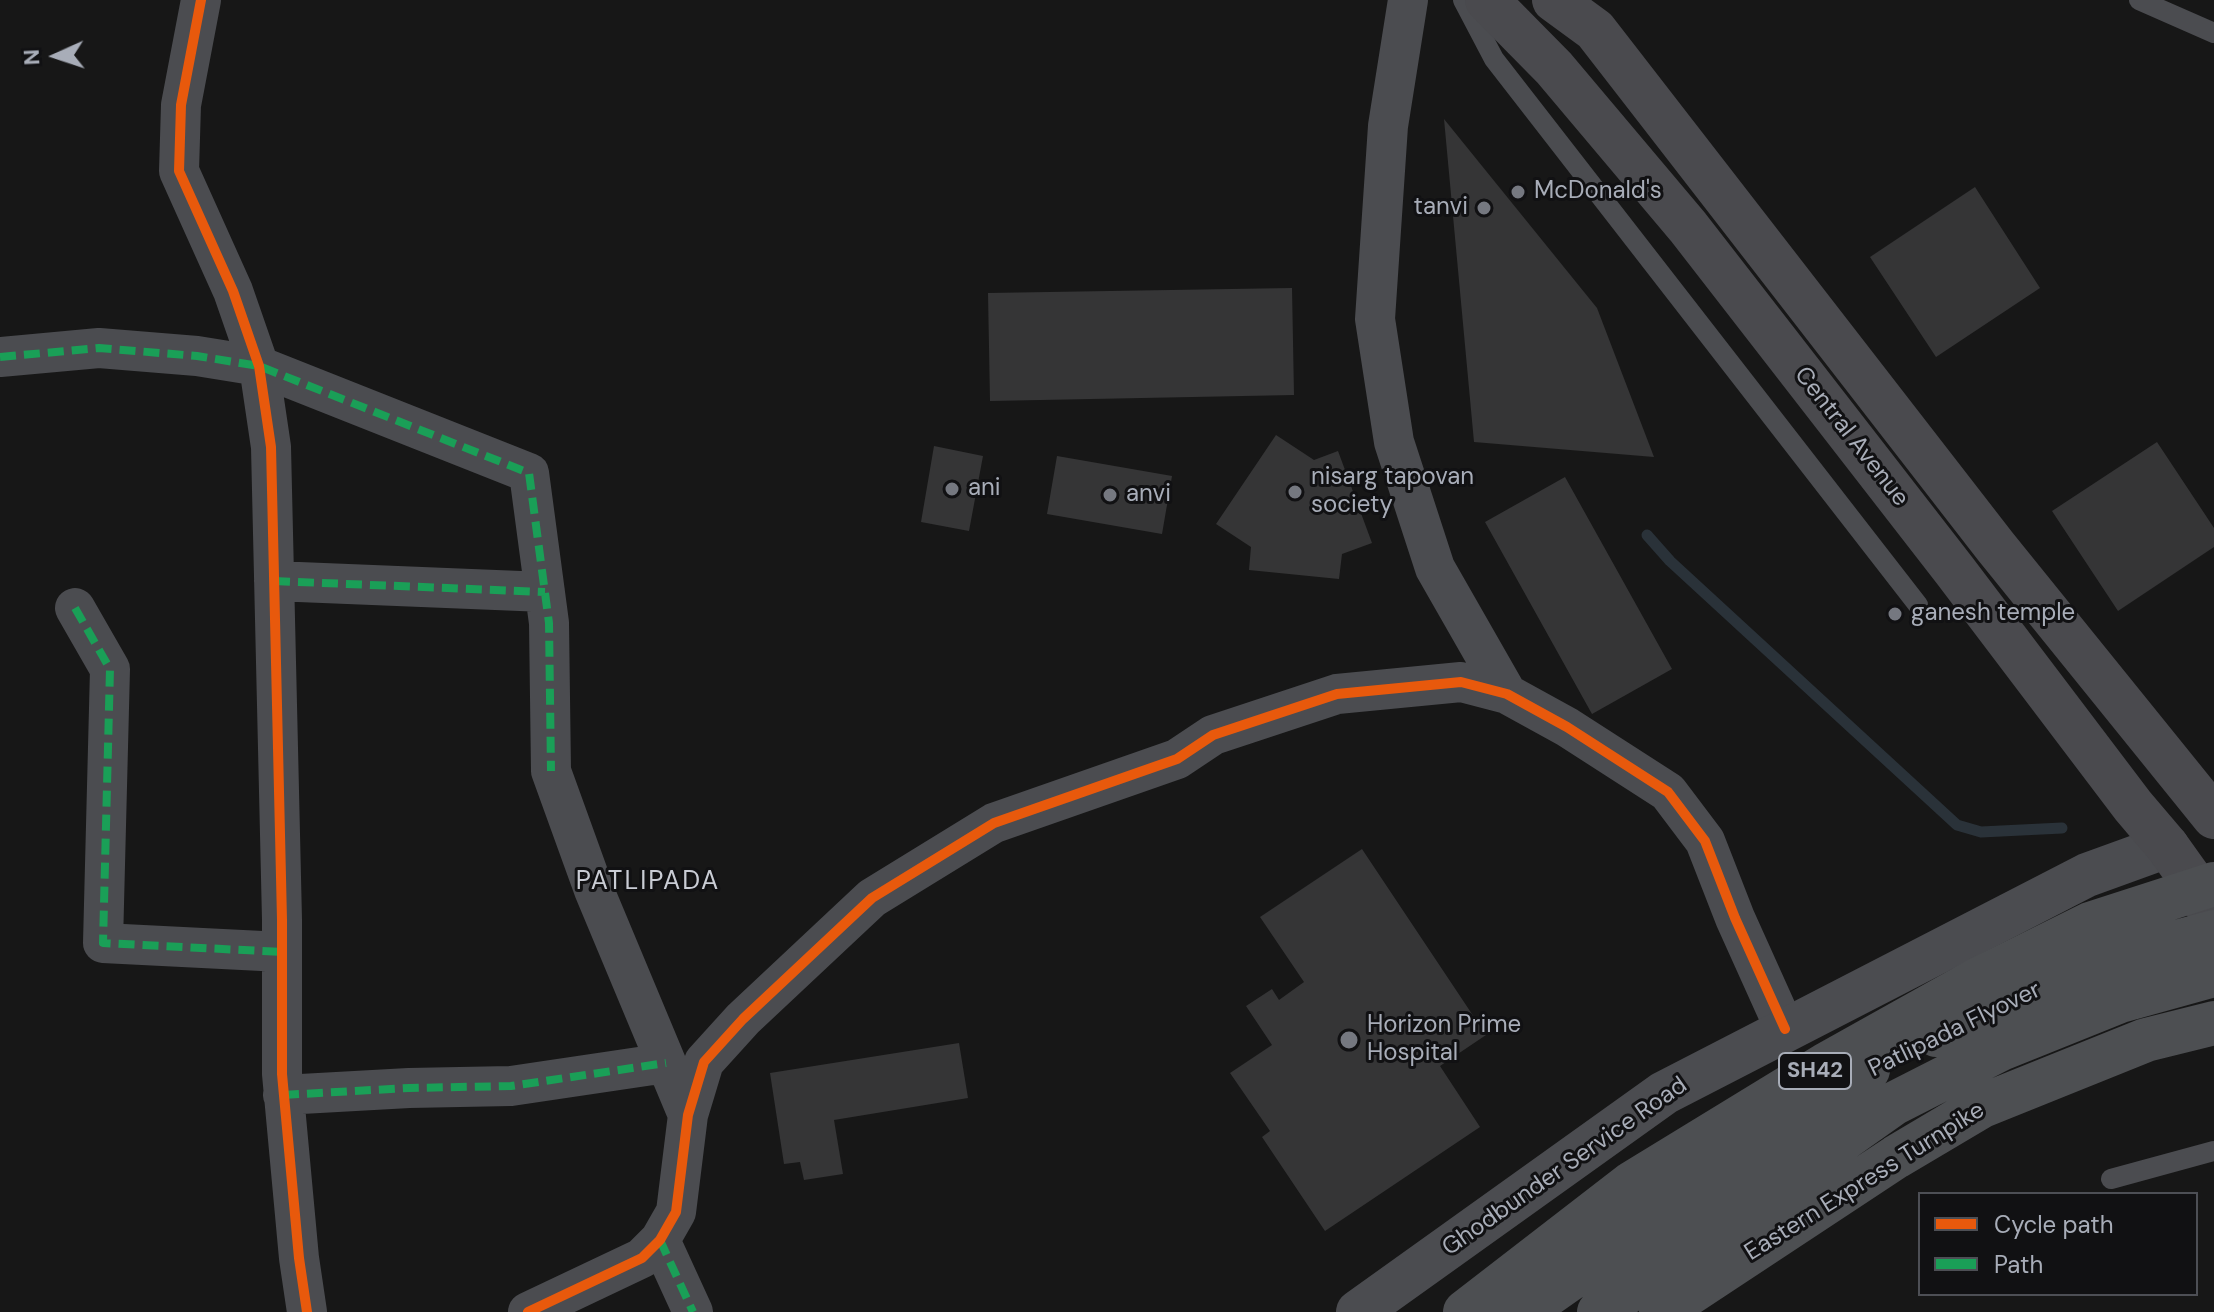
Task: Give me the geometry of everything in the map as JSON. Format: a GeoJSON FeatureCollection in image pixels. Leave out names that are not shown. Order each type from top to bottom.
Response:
{"type":"FeatureCollection","features":[{"type":"Feature","properties":{"kind":"main road","name":"Central Avenue"},"geometry":{"type":"LineString","coordinates":[[1487,0],[1554,68],[1688,227],[2133,806],[2208,897]]}},
{"type":"Feature","properties":{"kind":"main road","name":"Central Avenue"},"geometry":{"type":"LineString","coordinates":[[1554,0],[1595,30],[1995,546],[2214,817]]}},
{"type":"Feature","properties":{"kind":"main road","name":"SH42"},"geometry":{"type":"LineString","coordinates":[[1465,1312],[1632,1183],[1825,1065],[1977,980],[2090,924],[2208,897]]}},
{"type":"Feature","properties":{"kind":"main road","name":"Patlipada Flyover"},"geometry":{"type":"LineString","coordinates":[[1523,1312],[1870,1069],[1984,1010],[2106,961],[2214,932]]}},
{"type":"Feature","properties":{"kind":"main road","name":"Patlipada Flyover"},"geometry":{"type":"LineString","coordinates":[[1599,1312],[1893,1104],[2003,1048],[2120,1001],[2214,975]]}},
{"type":"Feature","properties":{"kind":"main road","name":"Eastern Express Turnpike"},"geometry":{"type":"LineString","coordinates":[[1661,1312],[1896,1157],[1982,1106],[2146,1040],[2214,1023]]}},
{"type":"Feature","properties":{"kind":"street"},"geometry":{"type":"LineString","coordinates":[[201,0],[181,105],[179,171],[233,291],[259,366],[271,447],[283,1095],[307,1312]]}},
{"type":"Feature","properties":{"kind":"street"},"geometry":{"type":"LineString","coordinates":[[1408,0],[1388,126],[1375,319],[1394,442],[1435,568],[1507,694]]}},
{"type":"Feature","properties":{"kind":"street"},"geometry":{"type":"LineString","coordinates":[[0,357],[99,348],[197,356],[259,366],[529,473],[549,623],[551,771],[594,890],[688,1115]]}},
{"type":"Feature","properties":{"kind":"street"},"geometry":{"type":"LineString","coordinates":[[274,581],[545,592]]}},
{"type":"Feature","properties":{"kind":"street"},"geometry":{"type":"LineString","coordinates":[[75,608],[110,669],[103,943],[282,952]]}},
{"type":"Feature","properties":{"kind":"street"},"geometry":{"type":"LineString","coordinates":[[528,1312],[642,1258],[660,1240],[676,1212],[688,1115],[704,1062],[743,1019],[872,898],[994,823],[1177,759],[1213,735],[1337,694],[1461,682],[1507,694],[1567,727],[1668,792],[1705,841],[1735,918],[1785,1029]]}},
{"type":"Feature","properties":{"kind":"street","name":"Ghodbunder Service Road"},"geometry":{"type":"LineString","coordinates":[[1358,1312],[1664,1093],[2087,875],[2167,846]]}},
{"type":"Feature","properties":{"kind":"street"},"geometry":{"type":"LineString","coordinates":[[283,1095],[511,1086],[666,1063]]}},
{"type":"Feature","properties":{"kind":"street"},"geometry":{"type":"LineString","coordinates":[[660,1240],[693,1312]]}},
{"type":"Feature","properties":{"kind":"lane"},"geometry":{"type":"LineString","coordinates":[[1463,0],[1494,59],[1918,605]]}},
{"type":"Feature","properties":{"kind":"lane"},"geometry":{"type":"LineString","coordinates":[[2139,0],[2214,33]]}},
{"type":"Feature","properties":{"kind":"lane"},"geometry":{"type":"LineString","coordinates":[[2111,1179],[2214,1151]]}},
{"type":"Feature","properties":{"kind":"building"},"geometry":{"type":"Polygon","coordinates":[[[1444,119],[1597,308],[1654,457],[1474,442],[1444,119]]]}},
{"type":"Feature","properties":{"kind":"building"},"geometry":{"type":"Polygon","coordinates":[[[1975,187],[2040,288],[1936,357],[1870,257],[1975,187]]]}},
{"type":"Feature","properties":{"kind":"building"},"geometry":{"type":"Polygon","coordinates":[[[1292,288],[1294,395],[990,401],[988,293],[1292,288]]]}},
{"type":"Feature","properties":{"kind":"building","name":"nisarg tapovan society"},"geometry":{"type":"Polygon","coordinates":[[[1276,435],[1314,460],[1338,451],[1372,543],[1342,554],[1339,579],[1249,570],[1251,547],[1216,524],[1276,435]]]}},
{"type":"Feature","properties":{"kind":"building"},"geometry":{"type":"Polygon","coordinates":[[[2157,442],[2214,528],[2214,547],[2118,611],[2052,511],[2157,442]]]}},
{"type":"Feature","properties":{"kind":"building","name":"ani"},"geometry":{"type":"Polygon","coordinates":[[[934,446],[983,456],[969,531],[921,522],[934,446]]]}},
{"type":"Feature","properties":{"kind":"building","name":"anvi"},"geometry":{"type":"Polygon","coordinates":[[[1057,456],[1172,476],[1162,534],[1047,514],[1057,456]]]}},
{"type":"Feature","properties":{"kind":"building"},"geometry":{"type":"Polygon","coordinates":[[[1565,477],[1672,669],[1592,714],[1485,522],[1565,477]]]}},
{"type":"Feature","properties":{"kind":"building"},"geometry":{"type":"Polygon","coordinates":[[[1362,849],[1486,1035],[1440,1066],[1480,1127],[1325,1231],[1262,1137],[1270,1131],[1230,1073],[1272,1045],[1246,1006],[1272,989],[1279,1000],[1304,982],[1260,917],[1362,849]]]}},
{"type":"Feature","properties":{"kind":"building"},"geometry":{"type":"Polygon","coordinates":[[[959,1043],[968,1098],[834,1120],[843,1174],[804,1180],[800,1162],[784,1164],[770,1073],[959,1043]]]}},
{"type":"Feature","properties":{"kind":"waterway"},"geometry":{"type":"LineString","coordinates":[[1647,535],[1670,561],[1957,825],[1981,832],[2062,828]]}},
{"type":"Feature","properties":{"kind":"marked path"},"geometry":{"type":"LineString","coordinates":[[0,357],[99,348],[197,356],[259,366],[529,473],[549,623],[551,771]]}},
{"type":"Feature","properties":{"kind":"marked path"},"geometry":{"type":"LineString","coordinates":[[274,581],[545,592]]}},
{"type":"Feature","properties":{"kind":"marked path"},"geometry":{"type":"LineString","coordinates":[[75,608],[110,669],[103,943],[282,952]]}},
{"type":"Feature","properties":{"kind":"marked path"},"geometry":{"type":"LineString","coordinates":[[283,1095],[511,1086],[666,1063]]}},
{"type":"Feature","properties":{"kind":"marked path"},"geometry":{"type":"LineString","coordinates":[[660,1240],[693,1312]]}},
{"type":"Feature","properties":{"kind":"cycle path"},"geometry":{"type":"LineString","coordinates":[[201,0],[181,105],[179,171],[233,291],[259,366],[271,447],[282,920],[282,1074],[307,1312]]}},
{"type":"Feature","properties":{"kind":"cycle path"},"geometry":{"type":"LineString","coordinates":[[528,1312],[642,1258],[660,1240],[676,1212],[688,1115],[704,1062],[743,1019],[872,898],[994,823],[1177,759],[1213,735],[1337,694],[1461,682],[1507,694],[1567,727],[1668,792],[1705,841],[1735,918],[1785,1029]]}},
{"type":"Feature","properties":{"kind":"place","name":"McDonald's"},"geometry":{"type":"Point","coordinates":[1518,192]}},
{"type":"Feature","properties":{"kind":"place","name":"tanvi"},"geometry":{"type":"Point","coordinates":[1484,208]}},
{"type":"Feature","properties":{"kind":"place","name":"ani"},"geometry":{"type":"Point","coordinates":[952,489]}},
{"type":"Feature","properties":{"kind":"place","name":"nisarg tapovan society"},"geometry":{"type":"Point","coordinates":[1295,492]}},
{"type":"Feature","properties":{"kind":"place","name":"anvi"},"geometry":{"type":"Point","coordinates":[1110,495]}},
{"type":"Feature","properties":{"kind":"place","name":"ganesh temple"},"geometry":{"type":"Point","coordinates":[1895,614]}},
{"type":"Feature","properties":{"kind":"place","name":"Horizon Prime Hospital"},"geometry":{"type":"Point","coordinates":[1349,1040]}},
{"type":"Feature","properties":{"kind":"district","name":"PATLIPADA"},"geometry":{"type":"Point","coordinates":[648,882]}}]}
